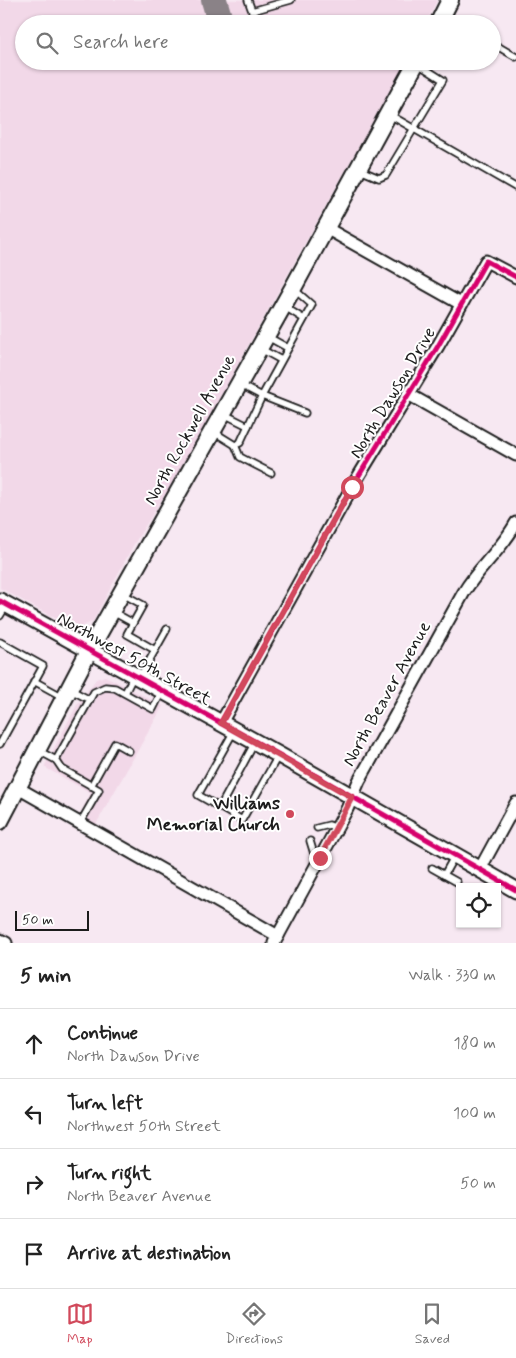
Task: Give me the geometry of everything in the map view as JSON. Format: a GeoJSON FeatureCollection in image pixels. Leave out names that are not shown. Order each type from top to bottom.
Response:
{"type":"FeatureCollection","features":[{"type":"Feature","properties":{"kind":"main road"},"geometry":{"type":"LineString","coordinates":[[442,15],[450,0]]}},
{"type":"Feature","properties":{"kind":"main road","name":"North Rockwell Avenue"},"geometry":{"type":"LineString","coordinates":[[0,820],[90,649],[263,342],[413,70]]}},
{"type":"Feature","properties":{"kind":"street"},"geometry":{"type":"LineString","coordinates":[[326,228],[461,304]]}},
{"type":"Feature","properties":{"kind":"street","name":"North Dawson Drive"},"geometry":{"type":"LineString","coordinates":[[228,727],[352,487],[486,261],[516,278]]}},
{"type":"Feature","properties":{"kind":"street"},"geometry":{"type":"LineString","coordinates":[[408,394],[516,455]]}},
{"type":"Feature","properties":{"kind":"street","name":"North Beaver Avenue"},"geometry":{"type":"LineString","coordinates":[[276,939],[464,592],[478,572],[506,540],[516,524]]}},
{"type":"Feature","properties":{"kind":"street","name":"Northwest 50th Street"},"geometry":{"type":"LineString","coordinates":[[2,607],[90,649],[516,890]]}},
{"type":"Feature","properties":{"kind":"street"},"geometry":{"type":"LineString","coordinates":[[18,788],[276,939]]}},
{"type":"Feature","properties":{"kind":"street"},"geometry":{"type":"LineString","coordinates":[[480,869],[516,803]]}},
{"type":"Feature","properties":{"kind":"street"},"geometry":{"type":"LineString","coordinates":[[0,940],[6,943]]}},
{"type":"Feature","properties":{"kind":"lane"},"geometry":{"type":"LineString","coordinates":[[248,0],[252,12],[291,0]]}},
{"type":"Feature","properties":{"kind":"lane"},"geometry":{"type":"LineString","coordinates":[[501,48],[516,57]]}},
{"type":"Feature","properties":{"kind":"lane"},"geometry":{"type":"LineString","coordinates":[[358,169],[379,178],[386,175],[443,80],[429,70]]}},
{"type":"Feature","properties":{"kind":"lane"},"geometry":{"type":"LineString","coordinates":[[388,114],[515,187]]}},
{"type":"Feature","properties":{"kind":"lane"},"geometry":{"type":"LineString","coordinates":[[235,445],[240,443],[262,396],[312,305],[293,288]]}},
{"type":"Feature","properties":{"kind":"lane"},"geometry":{"type":"LineString","coordinates":[[283,306],[304,319]]}},
{"type":"Feature","properties":{"kind":"lane"},"geometry":{"type":"LineString","coordinates":[[263,342],[288,348]]}},
{"type":"Feature","properties":{"kind":"lane"},"geometry":{"type":"LineString","coordinates":[[263,342],[281,360]]}},
{"type":"Feature","properties":{"kind":"lane"},"geometry":{"type":"LineString","coordinates":[[239,384],[262,396],[305,413]]}},
{"type":"Feature","properties":{"kind":"lane"},"geometry":{"type":"LineString","coordinates":[[222,414],[248,426]]}},
{"type":"Feature","properties":{"kind":"lane"},"geometry":{"type":"LineString","coordinates":[[212,431],[235,445],[240,457],[271,473]]}},
{"type":"Feature","properties":{"kind":"lane"},"geometry":{"type":"LineString","coordinates":[[122,593],[143,605],[127,634],[155,650]]}},
{"type":"Feature","properties":{"kind":"lane"},"geometry":{"type":"LineString","coordinates":[[111,611],[133,623]]}},
{"type":"Feature","properties":{"kind":"lane"},"geometry":{"type":"LineString","coordinates":[[125,693],[167,629]]}},
{"type":"Feature","properties":{"kind":"lane"},"geometry":{"type":"LineString","coordinates":[[0,642],[43,666],[0,744]]}},
{"type":"Feature","properties":{"kind":"lane"},"geometry":{"type":"LineString","coordinates":[[34,681],[90,700]]}},
{"type":"Feature","properties":{"kind":"lane"},"geometry":{"type":"LineString","coordinates":[[56,760],[94,692],[105,687],[115,688],[152,709],[163,690]]}},
{"type":"Feature","properties":{"kind":"lane"},"geometry":{"type":"LineString","coordinates":[[228,727],[198,795],[242,820],[279,755]]}},
{"type":"Feature","properties":{"kind":"lane"},"geometry":{"type":"LineString","coordinates":[[220,807],[255,742]]}},
{"type":"Feature","properties":{"kind":"lane"},"geometry":{"type":"LineString","coordinates":[[91,786],[115,743],[129,751]]}},
{"type":"Feature","properties":{"kind":"lane"},"geometry":{"type":"LineString","coordinates":[[37,750],[56,760],[62,769],[99,790],[80,823]]}},
{"type":"Feature","properties":{"kind":"lane"},"geometry":{"type":"LineString","coordinates":[[317,828],[328,825],[337,828]]}},
{"type":"Feature","properties":{"kind":"lane"},"geometry":{"type":"LineString","coordinates":[[310,841],[314,854],[320,858]]}},
{"type":"Feature","properties":{"kind":"lane"},"geometry":{"type":"LineString","coordinates":[[444,875],[455,855]]}},
{"type":"Feature","properties":{"kind":"lane"},"geometry":{"type":"LineString","coordinates":[[432,868],[457,882]]}},
{"type":"Feature","properties":{"kind":"shaded area"},"geometry":{"type":"Polygon","coordinates":[[[0,0],[437,0],[430,15],[15,15],[15,70],[401,70],[171,485],[134,544],[93,621],[79,628],[71,627],[0,588],[0,0]]]}},
{"type":"Feature","properties":{"kind":"shaded area"},"geometry":{"type":"Polygon","coordinates":[[[105,676],[163,706],[95,826],[79,816],[91,793],[44,767],[77,705],[96,679],[105,676]]]}},
{"type":"Feature","properties":{"kind":"taxiway"},"geometry":{"type":"LineString","coordinates":[[214,0],[218,15]]}},
{"type":"Feature","properties":{"kind":"cycle path"},"geometry":{"type":"LineString","coordinates":[[221,723],[352,487],[438,346],[486,261],[516,277]]}},
{"type":"Feature","properties":{"kind":"cycle path"},"geometry":{"type":"LineString","coordinates":[[0,601],[279,755],[516,890]]}},
{"type":"Feature","properties":{"kind":"place","name":"Williams Memorial Church"},"geometry":{"type":"Point","coordinates":[290,814]}},
{"type":"Feature","properties":{"kind":"route"},"geometry":{"type":"LineString","coordinates":[[320,858],[352,797],[221,723],[352,487]]}}]}
